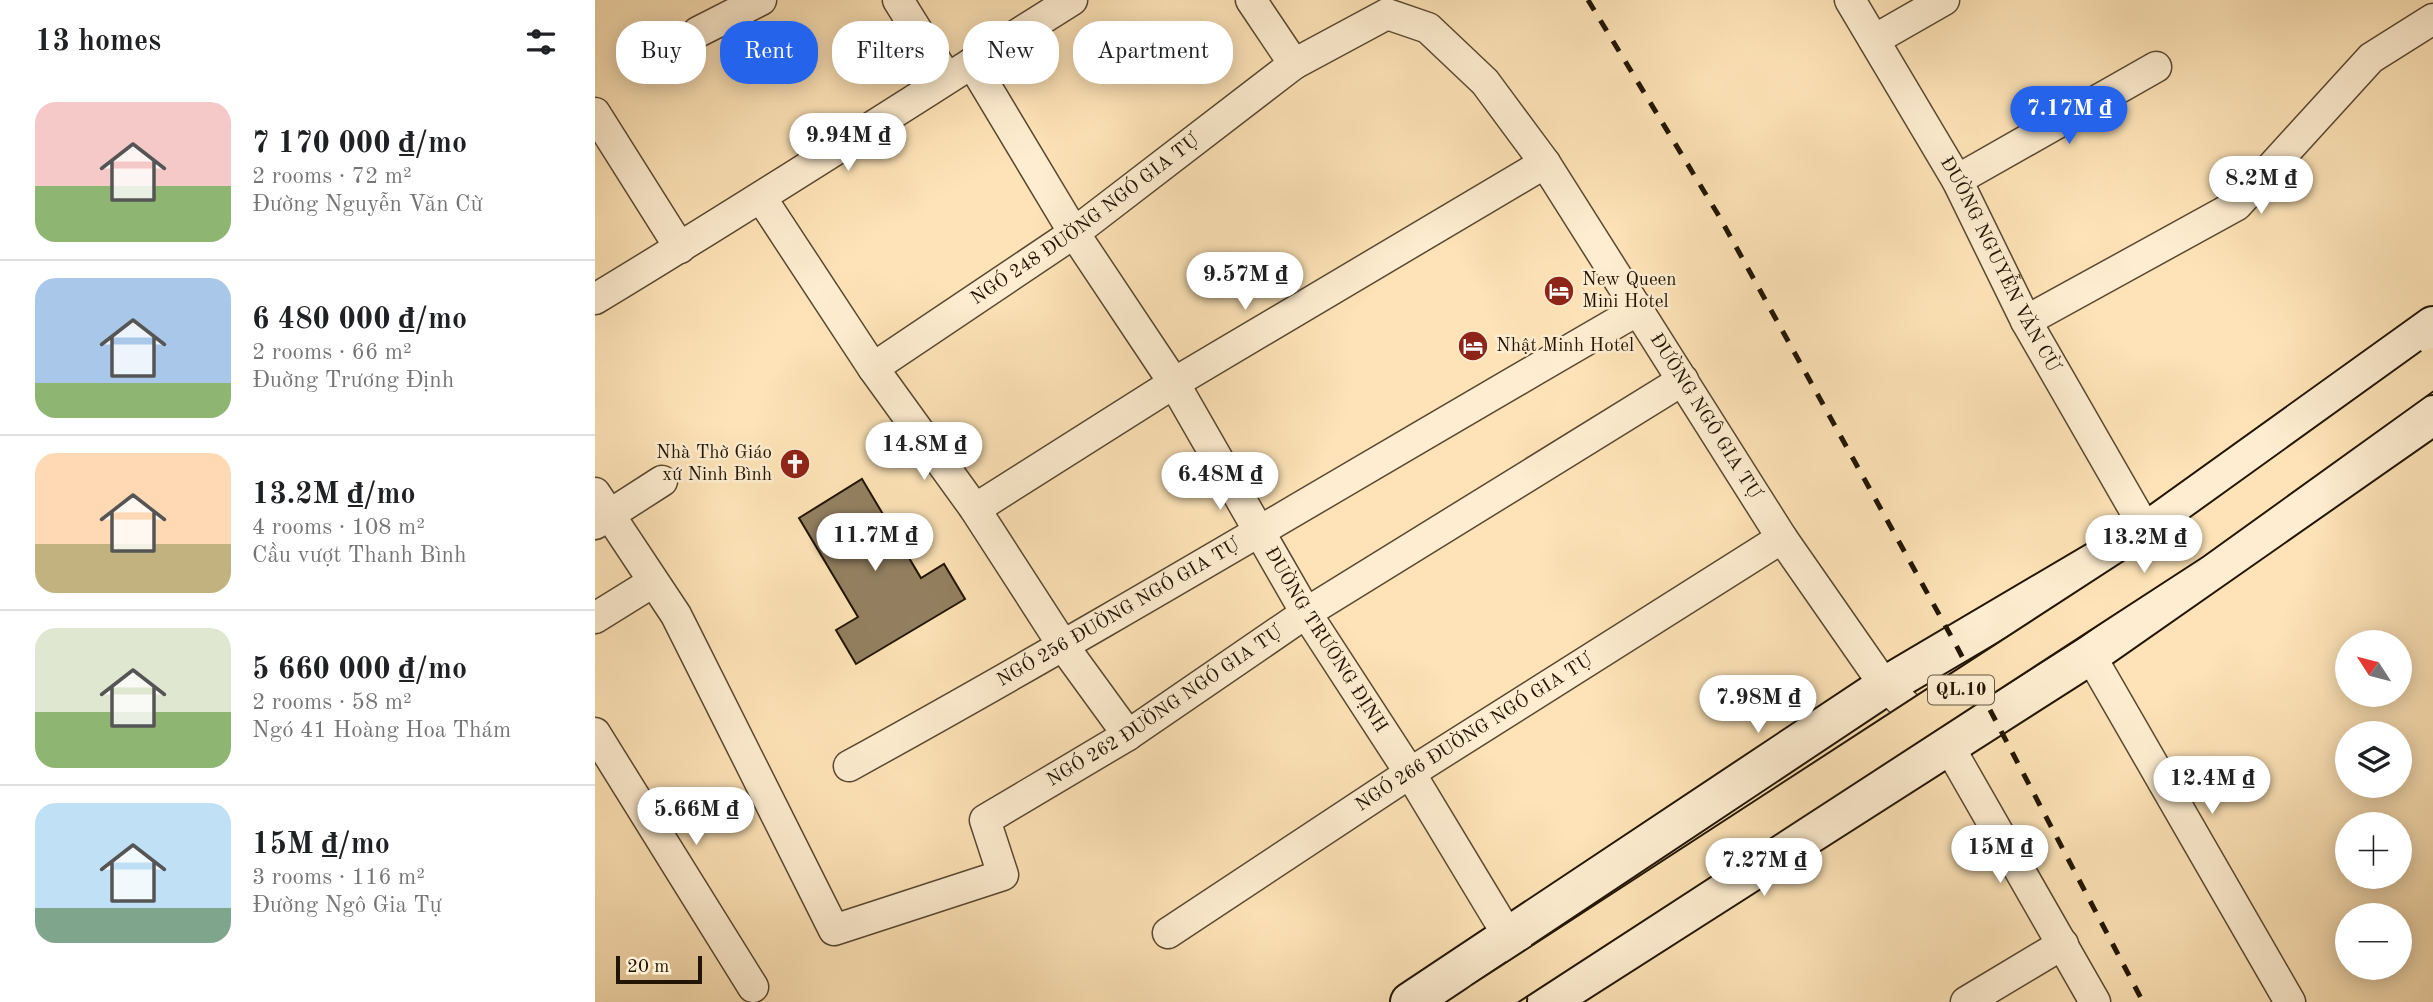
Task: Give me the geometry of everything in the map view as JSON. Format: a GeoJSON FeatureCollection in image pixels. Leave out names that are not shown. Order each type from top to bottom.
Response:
{"type":"FeatureCollection","features":[{"type":"Feature","properties":{"kind":"highway","name":"QL.10"},"geometry":{"type":"LineString","coordinates":[[1482,1002],[2191,541],[2433,368]]}},
{"type":"Feature","properties":{"kind":"main road"},"geometry":{"type":"LineString","coordinates":[[1410,1002],[1885,686],[2146,532],[2433,326]]}},
{"type":"Feature","properties":{"kind":"main road"},"geometry":{"type":"LineString","coordinates":[[1548,1002],[2185,592],[2433,415]]}},
{"type":"Feature","properties":{"kind":"street"},"geometry":{"type":"LineString","coordinates":[[706,28],[761,0]]}},
{"type":"Feature","properties":{"kind":"street"},"geometry":{"type":"LineString","coordinates":[[898,0],[911,21]]}},
{"type":"Feature","properties":{"kind":"street"},"geometry":{"type":"LineString","coordinates":[[1039,21],[1072,0]]}},
{"type":"Feature","properties":{"kind":"street"},"geometry":{"type":"LineString","coordinates":[[1251,0],[1294,64]]}},
{"type":"Feature","properties":{"kind":"street","name":"ĐƯỜNG NGUYỄN VĂN CỪ"},"geometry":{"type":"LineString","coordinates":[[1850,0],[1957,180],[2027,321],[2146,532],[2185,592]]}},
{"type":"Feature","properties":{"kind":"street"},"geometry":{"type":"LineString","coordinates":[[1874,40],[1944,0]]}},
{"type":"Feature","properties":{"kind":"street","name":"ĐƯỜNG NGÔ GIA TỰ"},"geometry":{"type":"LineString","coordinates":[[1294,64],[1387,14],[1428,28],[1485,82],[1545,163],[1640,309],[1782,538],[1885,686],[1948,745],[2095,1002]]}},
{"type":"Feature","properties":{"kind":"street"},"geometry":{"type":"LineString","coordinates":[[2027,321],[2237,205],[2371,58],[2433,19]]}},
{"type":"Feature","properties":{"kind":"street","name":"NGÓ 248 ĐUỜNG NGÓ GIA TỰ"},"geometry":{"type":"LineString","coordinates":[[873,368],[1074,233],[1294,64]]}},
{"type":"Feature","properties":{"kind":"street"},"geometry":{"type":"LineString","coordinates":[[1957,180],[2156,68]]}},
{"type":"Feature","properties":{"kind":"street"},"geometry":{"type":"LineString","coordinates":[[595,299],[762,199],[935,84]]}},
{"type":"Feature","properties":{"kind":"street","name":"ĐUỜNG TRƯƠNG ĐỊNH"},"geometry":{"type":"LineString","coordinates":[[985,84],[1074,233],[1174,383],[1305,613],[1409,772],[1548,1002]]}},
{"type":"Feature","properties":{"kind":"street"},"geometry":{"type":"LineString","coordinates":[[595,113],[680,248]]}},
{"type":"Feature","properties":{"kind":"street"},"geometry":{"type":"LineString","coordinates":[[975,509],[1174,383],[1545,163]]}},
{"type":"Feature","properties":{"kind":"street"},"geometry":{"type":"LineString","coordinates":[[762,199],[873,368],[975,509],[1065,647],[1128,735]]}},
{"type":"Feature","properties":{"kind":"street","name":"NGÓ 256 ĐUỜNG NGÓ GIA TỰ"},"geometry":{"type":"LineString","coordinates":[[849,766],[1065,647],[1259,529],[1640,309]]}},
{"type":"Feature","properties":{"kind":"street","name":"NGÓ 262 ĐUỜNG NGÓ GIA TỰ"},"geometry":{"type":"LineString","coordinates":[[653,582],[676,615],[834,930],[1003,875],[985,820],[1128,735],[1305,613],[1683,380]]}},
{"type":"Feature","properties":{"kind":"street"},"geometry":{"type":"LineString","coordinates":[[595,618],[653,582],[600,511],[661,481]]}},
{"type":"Feature","properties":{"kind":"street","name":"NGÓ 266 ĐUỜNG NGÓ GIA TỰ"},"geometry":{"type":"LineString","coordinates":[[1168,933],[1409,772],[1782,538]]}},
{"type":"Feature","properties":{"kind":"street"},"geometry":{"type":"LineString","coordinates":[[2090,655],[2290,1002]]}},
{"type":"Feature","properties":{"kind":"street"},"geometry":{"type":"LineString","coordinates":[[595,733],[753,987]]}},
{"type":"Feature","properties":{"kind":"street"},"geometry":{"type":"LineString","coordinates":[[1966,1002],[2063,944]]}},
{"type":"Feature","properties":{"kind":"building"},"geometry":{"type":"Polygon","coordinates":[[[862,479],[921,578],[944,564],[965,599],[856,664],[836,630],[858,617],[799,518],[862,479]]]}},
{"type":"Feature","properties":{"kind":"railway"},"geometry":{"type":"LineString","coordinates":[[1588,0],[1719,216],[1956,645],[2143,1002]]}},
{"type":"Feature","properties":{"kind":"place","name":"New Queen Mini Hotel"},"geometry":{"type":"Point","coordinates":[1559,291]}},
{"type":"Feature","properties":{"kind":"place","name":"Nhật Minh Hotel"},"geometry":{"type":"Point","coordinates":[1473,346]}},
{"type":"Feature","properties":{"kind":"place","name":"Nhà Thờ Giáo xứ Ninh Bình"},"geometry":{"type":"Point","coordinates":[795,464]}}]}
